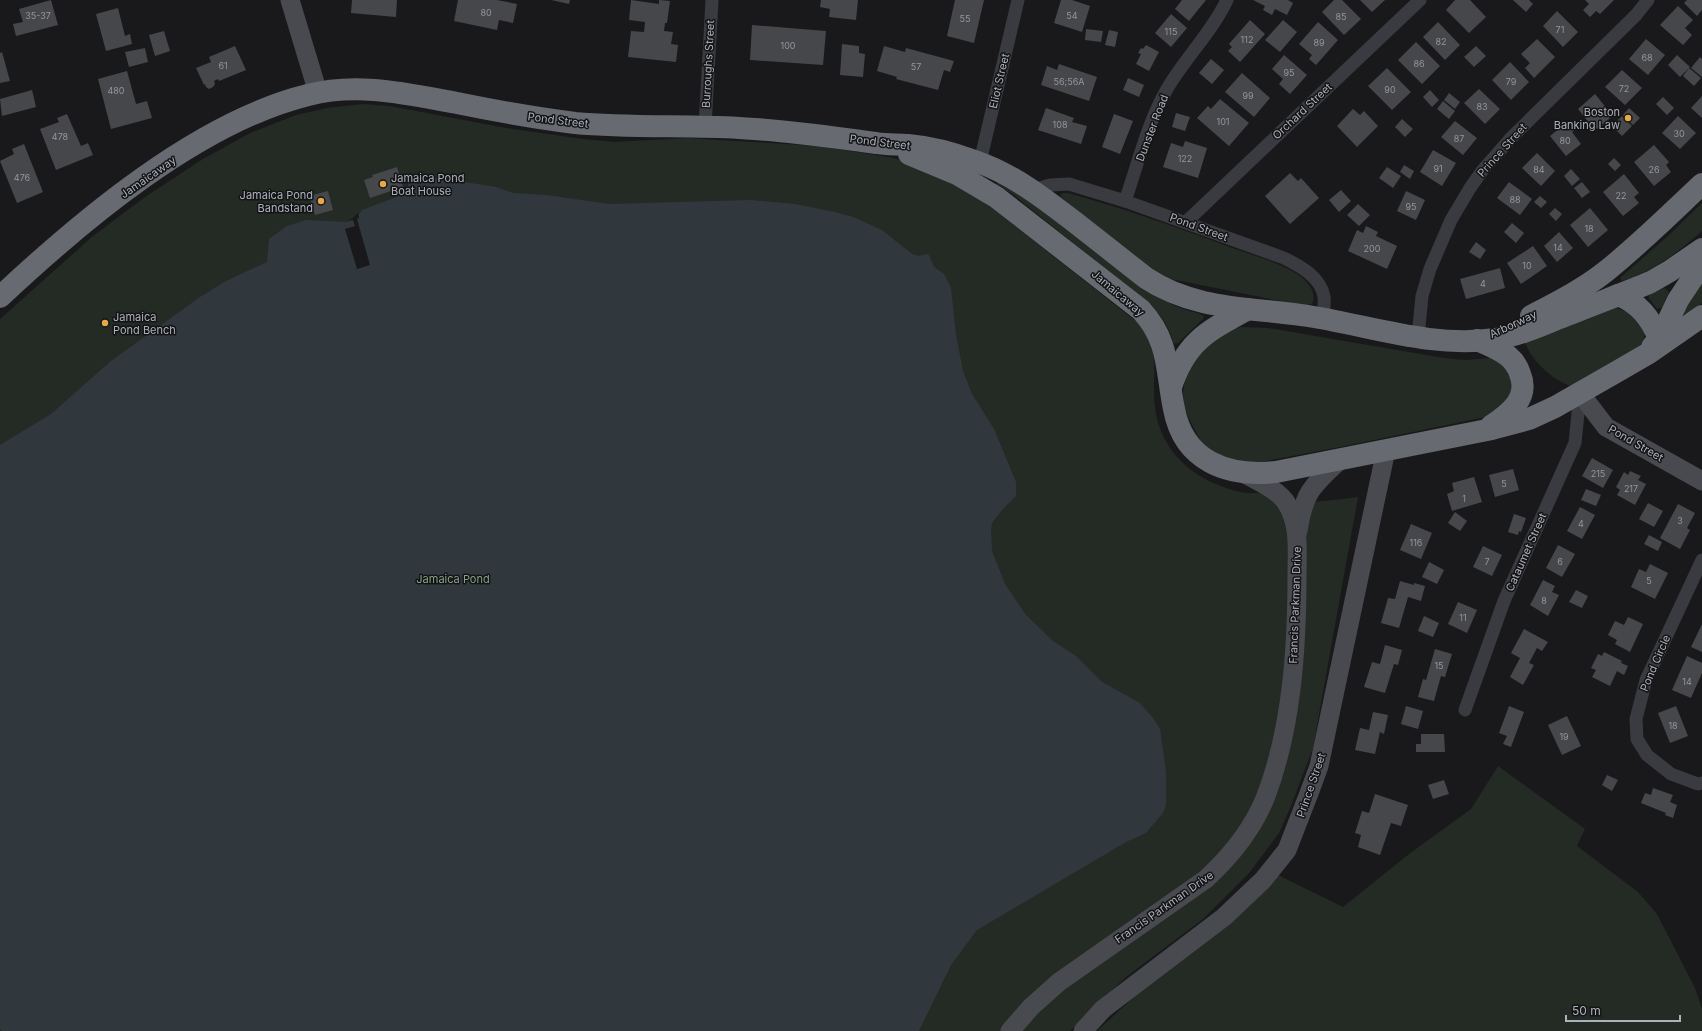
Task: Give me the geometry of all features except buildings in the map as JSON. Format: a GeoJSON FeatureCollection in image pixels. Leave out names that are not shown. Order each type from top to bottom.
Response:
{"type":"FeatureCollection","features":[{"type":"Feature","properties":{"kind":"highway","name":"Pond Street"},"geometry":{"type":"LineString","coordinates":[[318,93],[347,89],[401,92],[502,112],[564,121],[606,125],[705,127],[788,131],[878,144],[910,145],[940,150],[980,162],[1033,190]]}},
{"type":"Feature","properties":{"kind":"highway","name":"Jamaicaway"},"geometry":{"type":"LineString","coordinates":[[0,297],[79,228],[174,158],[251,115],[289,100],[318,93]]}},
{"type":"Feature","properties":{"kind":"highway","name":"Jamaicaway"},"geometry":{"type":"LineString","coordinates":[[878,144],[920,158],[957,174],[980,187],[1005,203],[1134,304],[1152,322],[1159,335],[1165,353],[1174,412],[1178,424],[1190,446],[1210,463],[1243,473],[1260,474],[1340,460],[1386,450]]}},
{"type":"Feature","properties":{"kind":"highway","name":"Arborway"},"geometry":{"type":"LineString","coordinates":[[1477,340],[1542,310],[1591,282],[1640,242],[1702,184]]}},
{"type":"Feature","properties":{"kind":"highway"},"geometry":{"type":"LineString","coordinates":[[1033,190],[1146,278],[1163,289],[1194,301],[1323,319],[1418,337],[1444,340],[1477,340],[1494,348],[1509,357],[1518,369],[1523,385],[1521,396],[1512,410],[1504,418],[1483,431]]}},
{"type":"Feature","properties":{"kind":"highway","name":"Arborway"},"geometry":{"type":"LineString","coordinates":[[1477,340],[1495,339],[1519,333],[1618,295],[1664,276],[1702,249]]}},
{"type":"Feature","properties":{"kind":"highway"},"geometry":{"type":"LineString","coordinates":[[1632,363],[1647,352],[1659,338],[1681,294],[1702,264]]}},
{"type":"Feature","properties":{"kind":"highway"},"geometry":{"type":"LineString","coordinates":[[1618,295],[1640,307],[1648,316],[1659,338]]}},
{"type":"Feature","properties":{"kind":"highway"},"geometry":{"type":"LineString","coordinates":[[1171,388],[1178,368],[1193,345],[1209,331],[1248,309]]}},
{"type":"Feature","properties":{"kind":"highway"},"geometry":{"type":"LineString","coordinates":[[1386,450],[1483,431],[1532,418],[1580,393],[1632,363],[1702,316]]}},
{"type":"Feature","properties":{"kind":"main road"},"geometry":{"type":"LineString","coordinates":[[290,0],[318,93]]}},
{"type":"Feature","properties":{"kind":"main road","name":"Pond Street"},"geometry":{"type":"LineString","coordinates":[[1580,393],[1606,427],[1702,481]]}},
{"type":"Feature","properties":{"kind":"main road","name":"Prince Street"},"geometry":{"type":"LineString","coordinates":[[1083,1031],[1103,1010],[1224,918],[1263,880],[1287,850],[1312,788],[1319,766],[1386,450]]}},
{"type":"Feature","properties":{"kind":"main road","name":"Francis Parkman Drive"},"geometry":{"type":"LineString","coordinates":[[1010,1031],[1031,1007],[1060,982],[1206,879],[1227,860],[1249,830],[1265,797],[1272,777],[1287,713],[1295,637],[1297,539],[1302,509],[1308,493],[1317,481],[1340,460]]}},
{"type":"Feature","properties":{"kind":"main road","name":"Francis Parkman Drive"},"geometry":{"type":"LineString","coordinates":[[1243,473],[1270,489],[1286,502],[1293,518],[1297,539]]}},
{"type":"Feature","properties":{"kind":"street","name":"Burroughs Street"},"geometry":{"type":"LineString","coordinates":[[705,127],[712,0]]}},
{"type":"Feature","properties":{"kind":"street","name":"Eliot Street"},"geometry":{"type":"LineString","coordinates":[[980,162],[1018,0]]}},
{"type":"Feature","properties":{"kind":"street","name":"Dunster Road"},"geometry":{"type":"LineString","coordinates":[[1125,201],[1148,132],[1160,102],[1176,74],[1215,21],[1227,0]]}},
{"type":"Feature","properties":{"kind":"street","name":"Orchard Street"},"geometry":{"type":"LineString","coordinates":[[1186,222],[1420,0]]}},
{"type":"Feature","properties":{"kind":"street","name":"Prince Street"},"geometry":{"type":"LineString","coordinates":[[1418,337],[1422,296],[1430,269],[1451,220],[1482,170],[1510,139],[1636,15],[1648,0]]}},
{"type":"Feature","properties":{"kind":"street","name":"Pond Street"},"geometry":{"type":"LineString","coordinates":[[1033,190],[1050,185],[1069,184],[1186,222],[1293,262],[1314,277],[1323,291],[1323,319]]}},
{"type":"Feature","properties":{"kind":"street","name":"Cataumet Street"},"geometry":{"type":"LineString","coordinates":[[1465,710],[1504,601],[1575,443],[1580,393]]}},
{"type":"Feature","properties":{"kind":"street","name":"Pond Circle"},"geometry":{"type":"LineString","coordinates":[[1702,560],[1646,680],[1636,719],[1637,739],[1647,755],[1671,774],[1698,784],[1702,783]]}},
{"type":"Feature","properties":{"kind":"green space","name":"Jamaica Pond"},"geometry":{"type":"Polygon","coordinates":[[[363,104],[390,106],[506,128],[583,139],[614,142],[687,138],[817,146],[889,157],[920,165],[987,204],[1137,322],[1146,334],[1151,345],[1154,366],[1154,401],[1161,430],[1177,457],[1188,467],[1215,484],[1246,493],[1264,494],[1280,502],[1309,502],[1358,497],[1313,748],[1279,833],[1250,872],[1203,919],[1126,977],[1070,1031],[0,1031],[0,319],[93,236],[145,197],[203,159],[250,133],[296,115],[327,108],[363,104]]]}},
{"type":"Feature","properties":{"kind":"green space"},"geometry":{"type":"Polygon","coordinates":[[[999,181],[1020,192],[1142,287],[1175,306],[1204,316],[1203,319],[1178,343],[1174,344],[1165,323],[1151,305],[1011,193],[997,184],[999,181]]]}},
{"type":"Feature","properties":{"kind":"green space"},"geometry":{"type":"Polygon","coordinates":[[[1062,193],[1068,193],[1090,199],[1133,213],[1279,265],[1294,272],[1306,282],[1313,292],[1314,296],[1312,304],[1305,306],[1166,278],[1157,273],[1069,204],[1060,196],[1062,193]]]}},
{"type":"Feature","properties":{"kind":"green space"},"geometry":{"type":"Polygon","coordinates":[[[1702,203],[1702,231],[1674,254],[1653,268],[1621,281],[1621,277],[1668,236],[1702,203]]]}},
{"type":"Feature","properties":{"kind":"green space"},"geometry":{"type":"Polygon","coordinates":[[[1702,276],[1702,303],[1688,315],[1684,313],[1683,307],[1702,276]]]}},
{"type":"Feature","properties":{"kind":"green space"},"geometry":{"type":"Polygon","coordinates":[[[1664,288],[1669,292],[1662,307],[1657,309],[1649,298],[1649,295],[1664,288]]]}},
{"type":"Feature","properties":{"kind":"green space"},"geometry":{"type":"Polygon","coordinates":[[[1616,308],[1634,314],[1646,333],[1641,344],[1631,358],[1572,386],[1565,384],[1550,375],[1536,361],[1527,347],[1525,340],[1616,308]]]}},
{"type":"Feature","properties":{"kind":"green space"},"geometry":{"type":"Polygon","coordinates":[[[1241,327],[1268,328],[1444,358],[1465,360],[1491,358],[1498,361],[1507,369],[1513,389],[1496,415],[1261,462],[1241,463],[1210,451],[1203,445],[1188,417],[1184,405],[1183,393],[1186,373],[1196,355],[1232,329],[1241,327]]]}},
{"type":"Feature","properties":{"kind":"green space"},"geometry":{"type":"Polygon","coordinates":[[[1498,766],[1585,829],[1577,846],[1638,892],[1657,914],[1695,988],[1702,1009],[1702,1031],[1097,1031],[1146,986],[1276,874],[1343,907],[1409,854],[1471,809],[1498,766]]]}},
{"type":"Feature","properties":{"kind":"shaded area","name":"Jamaica Pond"},"geometry":{"type":"Polygon","coordinates":[[[408,176],[452,180],[496,187],[513,193],[547,195],[609,204],[751,200],[795,204],[853,217],[882,230],[912,254],[919,256],[929,255],[934,267],[944,274],[951,288],[956,335],[963,371],[972,394],[994,429],[1016,482],[1016,496],[992,523],[991,531],[992,551],[1005,584],[1026,615],[1053,641],[1076,656],[1102,682],[1140,703],[1153,718],[1160,729],[1166,772],[1166,805],[1163,813],[1146,833],[1126,842],[977,930],[951,965],[919,1031],[2,1031],[0,1029],[0,445],[51,414],[111,361],[200,297],[226,281],[267,262],[269,239],[287,226],[306,220],[347,222],[355,220],[362,210],[399,196],[408,186],[408,176]]]}},
{"type":"Feature","properties":{"kind":"pier"},"geometry":{"type":"Polygon","coordinates":[[[358,213],[359,218],[357,219],[370,265],[357,269],[345,229],[355,226],[353,220],[349,220],[358,213]]]}},
{"type":"Feature","properties":{"kind":"place","name":"Boston Banking Law"},"geometry":{"type":"Point","coordinates":[1628,118]}},
{"type":"Feature","properties":{"kind":"place","name":"Jamaica Pond Boat House"},"geometry":{"type":"Point","coordinates":[383,184]}},
{"type":"Feature","properties":{"kind":"place","name":"Jamaica Pond Bandstand"},"geometry":{"type":"Point","coordinates":[321,201]}},
{"type":"Feature","properties":{"kind":"place","name":"Jamaica Pond Bench"},"geometry":{"type":"Point","coordinates":[105,323]}}]}
